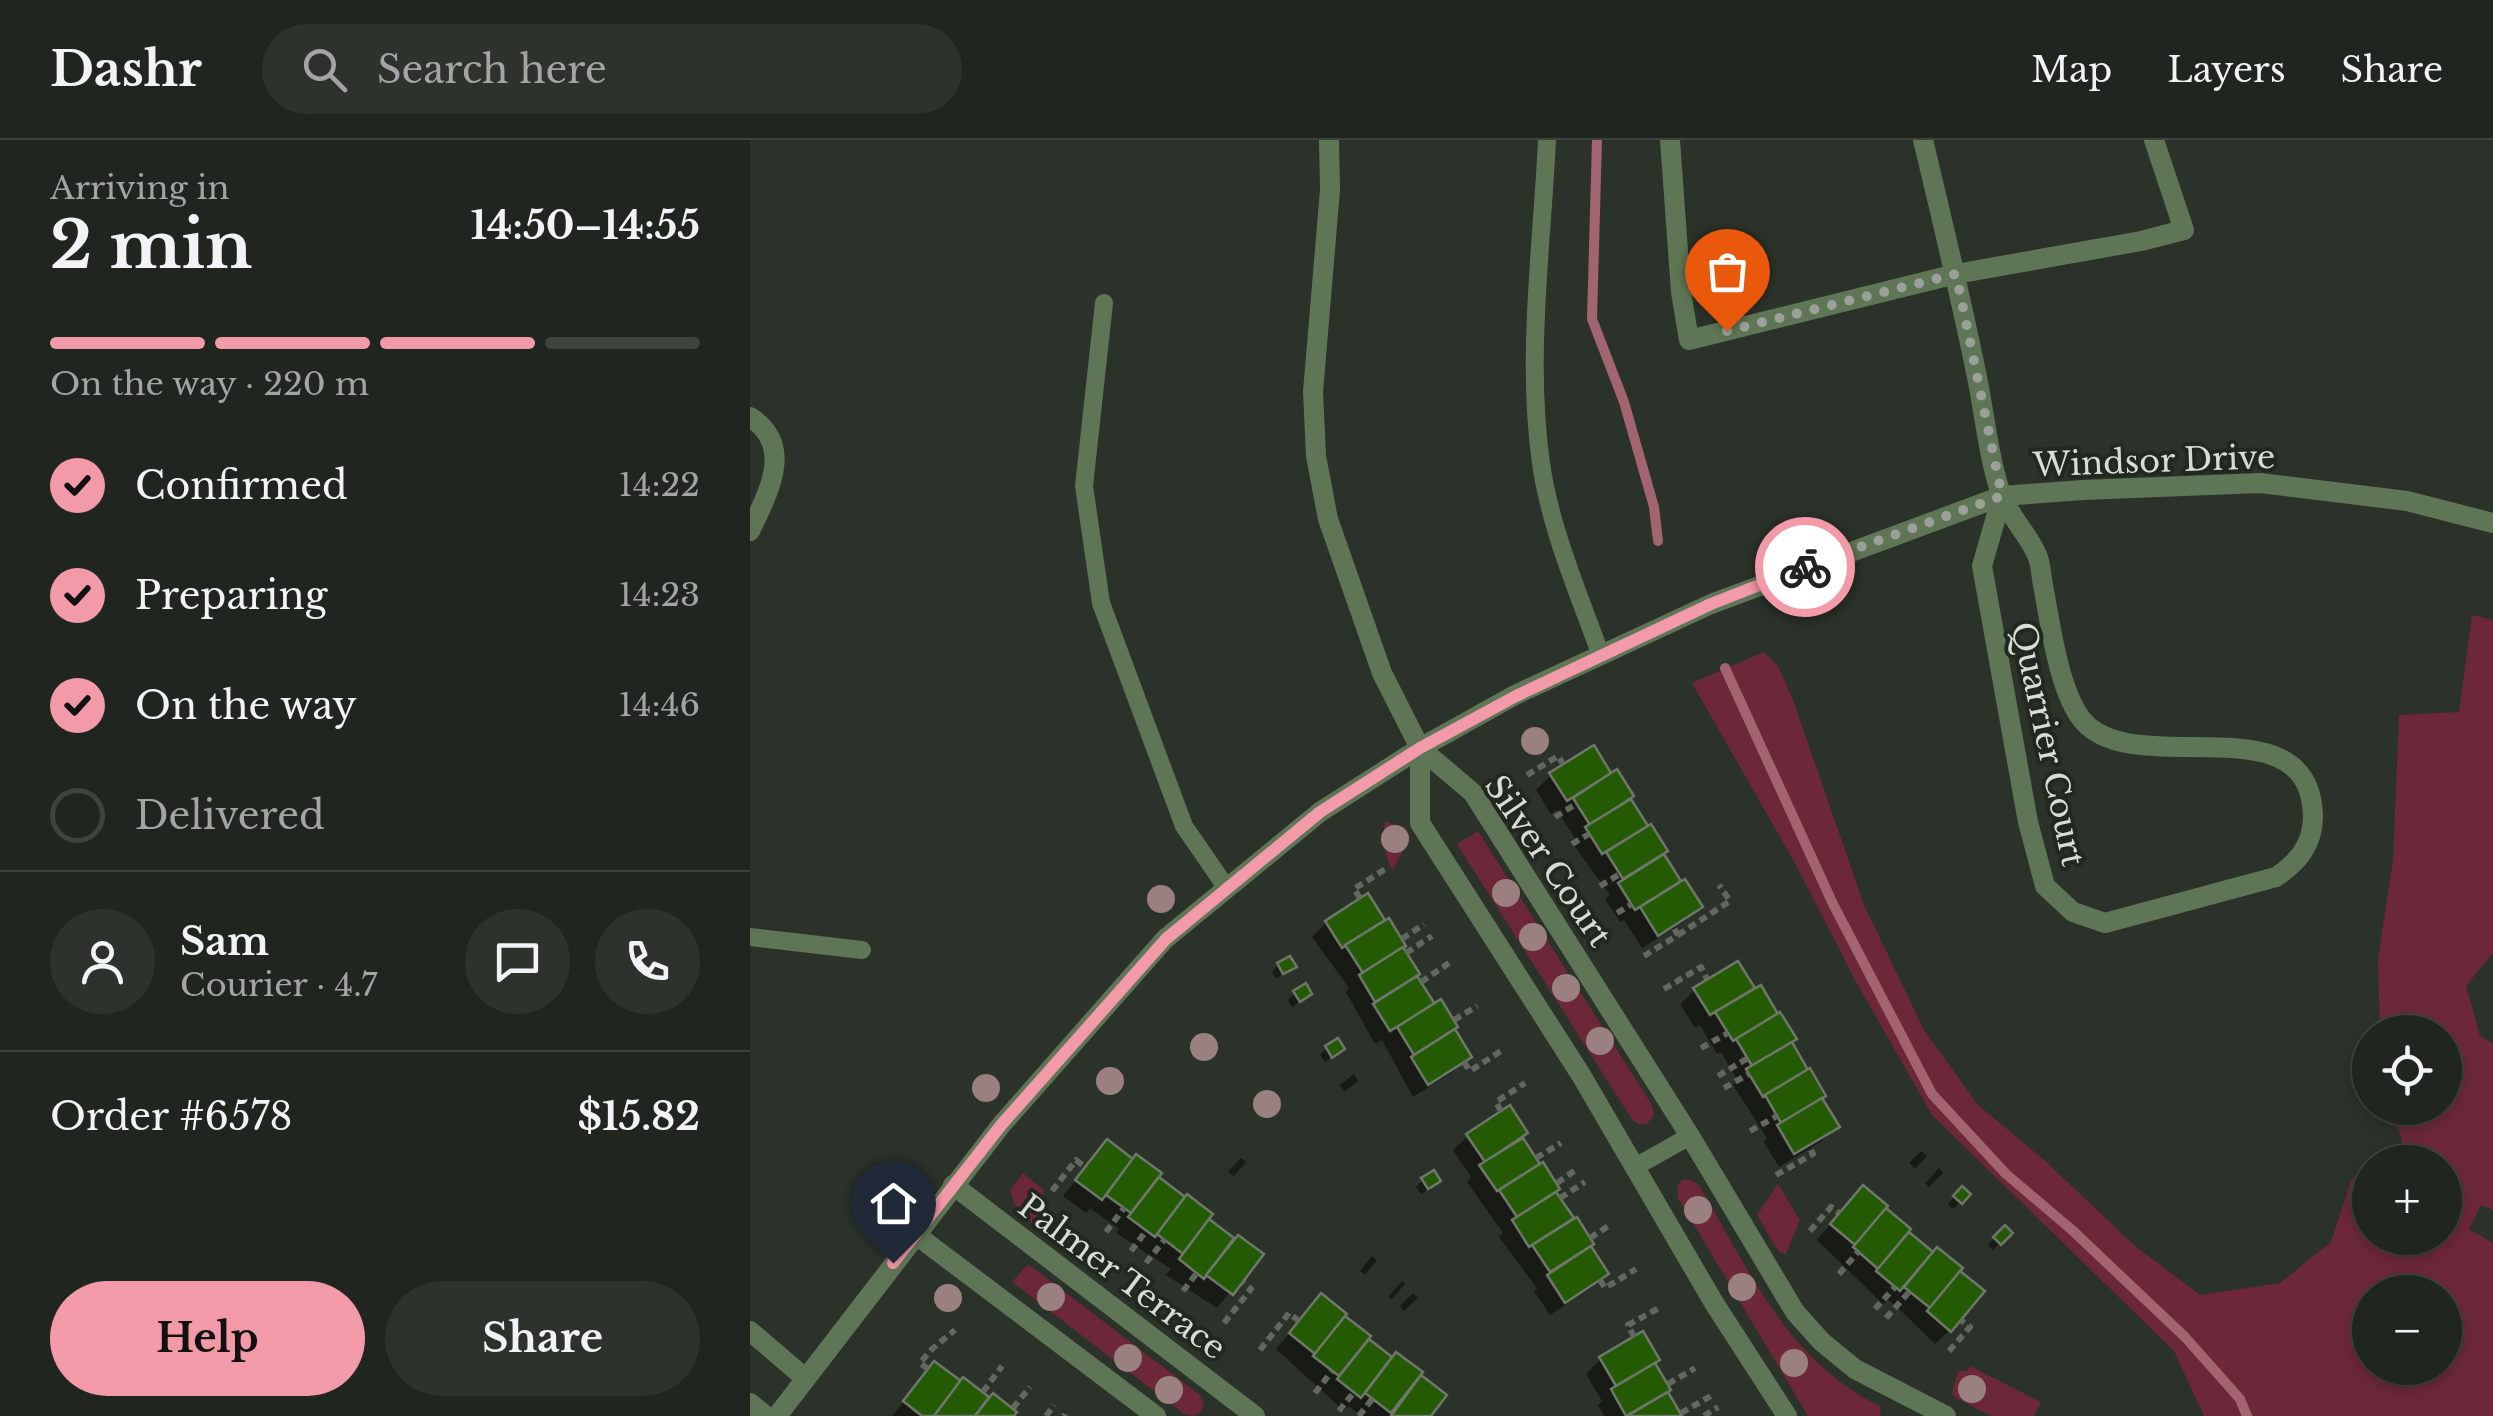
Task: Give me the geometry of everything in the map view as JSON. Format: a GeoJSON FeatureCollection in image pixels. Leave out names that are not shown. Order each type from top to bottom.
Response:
{"type":"FeatureCollection","features":[{"type":"Feature","properties":{"kind":"street"},"geometry":{"type":"LineString","coordinates":[[1329,140],[1330,190],[1313,392],[1316,456],[1328,519],[1370,642],[1420,748],[1420,822],[1581,1075],[1714,1303],[1787,1416]]}},
{"type":"Feature","properties":{"kind":"street"},"geometry":{"type":"LineString","coordinates":[[1670,140],[1680,292],[1689,340],[1956,274],[2184,230],[2154,140]]}},
{"type":"Feature","properties":{"kind":"street"},"geometry":{"type":"LineString","coordinates":[[1923,140],[1956,274],[2002,496]]}},
{"type":"Feature","properties":{"kind":"street"},"geometry":{"type":"LineString","coordinates":[[750,417],[762,425],[773,443],[776,467],[750,531]]}},
{"type":"Feature","properties":{"kind":"street","name":"Windsor Drive"},"geometry":{"type":"LineString","coordinates":[[777,1416],[953,1185],[1100,1010],[1166,939],[1320,812],[1420,748],[1600,654],[1711,604],[2002,496],[2260,483],[2407,501],[2493,523]]}},
{"type":"Feature","properties":{"kind":"street","name":"Quarrier Court"},"geometry":{"type":"LineString","coordinates":[[2002,496],[2038,556],[2074,711],[2088,727],[2133,743],[2247,750],[2280,756],[2300,775],[2311,795],[2313,820],[2309,842],[2298,862],[2276,878],[2105,923],[2072,912],[2045,886],[2028,822],[1982,566],[2002,496]]}},
{"type":"Feature","properties":{"kind":"street","name":"Silver Court"},"geometry":{"type":"LineString","coordinates":[[1420,748],[1473,793],[1690,1136],[1795,1312],[1822,1342],[1855,1369],[1946,1416]]}},
{"type":"Feature","properties":{"kind":"street","name":"Palmer Terrace"},"geometry":{"type":"LineString","coordinates":[[953,1185],[1248,1414]]}},
{"type":"Feature","properties":{"kind":"street"},"geometry":{"type":"LineString","coordinates":[[916,1234],[1156,1416]]}},
{"type":"Feature","properties":{"kind":"street"},"geometry":{"type":"LineString","coordinates":[[750,1331],[805,1378]]}},
{"type":"Feature","properties":{"kind":"street"},"geometry":{"type":"LineString","coordinates":[[750,1403],[766,1416]]}},
{"type":"Feature","properties":{"kind":"lane"},"geometry":{"type":"LineString","coordinates":[[1547,140],[1534,389],[1541,466],[1561,542],[1600,654]]}},
{"type":"Feature","properties":{"kind":"lane"},"geometry":{"type":"LineString","coordinates":[[1104,303],[1084,486],[1100,603],[1184,826],[1226,887]]}},
{"type":"Feature","properties":{"kind":"lane"},"geometry":{"type":"LineString","coordinates":[[750,938],[862,950]]}},
{"type":"Feature","properties":{"kind":"lane"},"geometry":{"type":"LineString","coordinates":[[1635,1167],[1690,1136]]}},
{"type":"Feature","properties":{"kind":"path"},"geometry":{"type":"LineString","coordinates":[[1527,775],[1558,756],[1563,764]]}},
{"type":"Feature","properties":{"kind":"path"},"geometry":{"type":"LineString","coordinates":[[1555,818],[1576,804]]}},
{"type":"Feature","properties":{"kind":"path"},"geometry":{"type":"LineString","coordinates":[[1572,844],[1589,834]]}},
{"type":"Feature","properties":{"kind":"path"},"geometry":{"type":"LineString","coordinates":[[1360,898],[1354,888],[1387,868]]}},
{"type":"Feature","properties":{"kind":"path"},"geometry":{"type":"LineString","coordinates":[[1600,886],[1620,874]]}},
{"type":"Feature","properties":{"kind":"path"},"geometry":{"type":"LineString","coordinates":[[1644,956],[1730,901],[1719,884]]}},
{"type":"Feature","properties":{"kind":"path"},"geometry":{"type":"LineString","coordinates":[[1617,913],[1632,904]]}},
{"type":"Feature","properties":{"kind":"path"},"geometry":{"type":"LineString","coordinates":[[1402,939],[1424,924]]}},
{"type":"Feature","properties":{"kind":"path"},"geometry":{"type":"LineString","coordinates":[[1673,926],[1678,934]]}},
{"type":"Feature","properties":{"kind":"path"},"geometry":{"type":"LineString","coordinates":[[1406,952],[1432,936]]}},
{"type":"Feature","properties":{"kind":"path"},"geometry":{"type":"LineString","coordinates":[[1421,982],[1450,963]]}},
{"type":"Feature","properties":{"kind":"path"},"geometry":{"type":"LineString","coordinates":[[1664,988],[1700,968],[1707,979]]}},
{"type":"Feature","properties":{"kind":"path"},"geometry":{"type":"LineString","coordinates":[[1454,1020],[1477,1006]]}},
{"type":"Feature","properties":{"kind":"path"},"geometry":{"type":"LineString","coordinates":[[1700,1048],[1728,1033]]}},
{"type":"Feature","properties":{"kind":"path"},"geometry":{"type":"LineString","coordinates":[[1464,1062],[1470,1071],[1504,1049]]}},
{"type":"Feature","properties":{"kind":"path"},"geometry":{"type":"LineString","coordinates":[[1718,1076],[1748,1058]]}},
{"type":"Feature","properties":{"kind":"path"},"geometry":{"type":"LineString","coordinates":[[1724,1088],[1749,1074]]}},
{"type":"Feature","properties":{"kind":"path"},"geometry":{"type":"LineString","coordinates":[[1501,1111],[1496,1102],[1525,1083]]}},
{"type":"Feature","properties":{"kind":"path"},"geometry":{"type":"LineString","coordinates":[[1750,1130],[1777,1116]]}},
{"type":"Feature","properties":{"kind":"path"},"geometry":{"type":"LineString","coordinates":[[1536,1158],[1561,1142]]}},
{"type":"Feature","properties":{"kind":"path"},"geometry":{"type":"LineString","coordinates":[[1776,1175],[1813,1154],[1808,1146]]}},
{"type":"Feature","properties":{"kind":"path"},"geometry":{"type":"LineString","coordinates":[[1052,1191],[1076,1160],[1085,1167]]}},
{"type":"Feature","properties":{"kind":"path"},"geometry":{"type":"LineString","coordinates":[[1556,1183],[1577,1169]]}},
{"type":"Feature","properties":{"kind":"path"},"geometry":{"type":"LineString","coordinates":[[1560,1198],[1585,1182]]}},
{"type":"Feature","properties":{"kind":"path"},"geometry":{"type":"LineString","coordinates":[[1810,1231],[1831,1206],[1839,1213]]}},
{"type":"Feature","properties":{"kind":"path"},"geometry":{"type":"LineString","coordinates":[[1106,1232],[1124,1208]]}},
{"type":"Feature","properties":{"kind":"path"},"geometry":{"type":"LineString","coordinates":[[1590,1238],[1610,1225]]}},
{"type":"Feature","properties":{"kind":"path"},"geometry":{"type":"LineString","coordinates":[[1131,1252],[1146,1231]]}},
{"type":"Feature","properties":{"kind":"path"},"geometry":{"type":"LineString","coordinates":[[1146,1263],[1164,1240]]}},
{"type":"Feature","properties":{"kind":"path"},"geometry":{"type":"LineString","coordinates":[[1839,1274],[1858,1252]]}},
{"type":"Feature","properties":{"kind":"path"},"geometry":{"type":"LineString","coordinates":[[1600,1280],[1605,1288],[1636,1268]]}},
{"type":"Feature","properties":{"kind":"path"},"geometry":{"type":"LineString","coordinates":[[1183,1291],[1197,1273]]}},
{"type":"Feature","properties":{"kind":"path"},"geometry":{"type":"LineString","coordinates":[[1224,1323],[1251,1289],[1243,1282]]}},
{"type":"Feature","properties":{"kind":"path"},"geometry":{"type":"LineString","coordinates":[[1875,1309],[1895,1287]]}},
{"type":"Feature","properties":{"kind":"path"},"geometry":{"type":"LineString","coordinates":[[1886,1318],[1910,1291]]}},
{"type":"Feature","properties":{"kind":"path"},"geometry":{"type":"LineString","coordinates":[[1634,1337],[1628,1326],[1659,1308]]}},
{"type":"Feature","properties":{"kind":"path"},"geometry":{"type":"LineString","coordinates":[[1260,1350],[1289,1313],[1299,1321]]}},
{"type":"Feature","properties":{"kind":"path"},"geometry":{"type":"LineString","coordinates":[[1949,1352],[1970,1327],[1962,1320]]}},
{"type":"Feature","properties":{"kind":"path"},"geometry":{"type":"LineString","coordinates":[[928,1369],[920,1363],[955,1330]]}},
{"type":"Feature","properties":{"kind":"path"},"geometry":{"type":"LineString","coordinates":[[983,1392],[1002,1366]]}},
{"type":"Feature","properties":{"kind":"path"},"geometry":{"type":"LineString","coordinates":[[1668,1384],[1695,1368]]}},
{"type":"Feature","properties":{"kind":"path"},"geometry":{"type":"LineString","coordinates":[[1315,1393],[1332,1371]]}},
{"type":"Feature","properties":{"kind":"path"},"geometry":{"type":"LineString","coordinates":[[1012,1408],[1030,1386]]}},
{"type":"Feature","properties":{"kind":"path"},"geometry":{"type":"LineString","coordinates":[[1340,1411],[1354,1392]]}},
{"type":"Feature","properties":{"kind":"path"},"geometry":{"type":"LineString","coordinates":[[1680,1413],[1711,1396]]}},
{"type":"Feature","properties":{"kind":"path"},"geometry":{"type":"LineString","coordinates":[[1360,1416],[1373,1398]]}},
{"type":"Feature","properties":{"kind":"path"},"geometry":{"type":"LineString","coordinates":[[1046,1416],[1054,1405]]}},
{"type":"Feature","properties":{"kind":"path"},"geometry":{"type":"LineString","coordinates":[[1704,1416],[1718,1407]]}},
{"type":"Feature","properties":{"kind":"shaded area"},"geometry":{"type":"Polygon","coordinates":[[[2472,615],[2493,620],[2493,953],[2466,986],[2480,1036],[2493,1043],[2493,1210],[2481,1205],[2469,1229],[2493,1243],[2493,1416],[2204,1416],[2174,1351],[1932,1115],[1692,683],[1764,652],[1778,666],[1864,905],[1924,1030],[1978,1105],[2043,1159],[2134,1245],[2200,1295],[2280,1283],[2331,1242],[2352,1180],[2352,1255],[2462,1255],[2462,1145],[2403,1145],[2398,1125],[2462,1125],[2462,1015],[2380,1015],[2378,959],[2393,860],[2399,715],[2459,712],[2472,615]]]}},
{"type":"Feature","properties":{"kind":"shaded area"},"geometry":{"type":"Polygon","coordinates":[[[1385,821],[1402,828],[1410,837],[1393,870],[1384,846],[1385,821]]]}},
{"type":"Feature","properties":{"kind":"shaded area"},"geometry":{"type":"Polygon","coordinates":[[[1478,831],[1652,1105],[1654,1115],[1647,1124],[1638,1124],[1631,1118],[1457,844],[1478,831]]]}},
{"type":"Feature","properties":{"kind":"shaded area"},"geometry":{"type":"Polygon","coordinates":[[[1023,1173],[1044,1190],[1041,1218],[1037,1222],[1032,1223],[1024,1216],[1011,1195],[1010,1190],[1023,1173]]]}},
{"type":"Feature","properties":{"kind":"shaded area"},"geometry":{"type":"Polygon","coordinates":[[[1682,1180],[1699,1185],[1754,1281],[1796,1339],[1848,1388],[1881,1407],[1880,1416],[1808,1416],[1678,1198],[1677,1187],[1682,1180]]]}},
{"type":"Feature","properties":{"kind":"shaded area"},"geometry":{"type":"Polygon","coordinates":[[[1778,1184],[1800,1220],[1786,1254],[1778,1251],[1757,1215],[1778,1184]]]}},
{"type":"Feature","properties":{"kind":"shaded area"},"geometry":{"type":"Polygon","coordinates":[[[1028,1264],[1200,1395],[1204,1404],[1201,1412],[1193,1416],[1184,1414],[1012,1282],[1028,1264]]]}},
{"type":"Feature","properties":{"kind":"shaded area"},"geometry":{"type":"Polygon","coordinates":[[[1970,1366],[2041,1402],[2034,1416],[1991,1416],[1956,1398],[1952,1394],[1958,1371],[1967,1371],[1970,1366]]]}},
{"type":"Feature","properties":{"kind":"building"},"geometry":{"type":"Polygon","coordinates":[[[1594,745],[1611,773],[1567,801],[1549,773],[1594,745]]]}},
{"type":"Feature","properties":{"kind":"building"},"geometry":{"type":"Polygon","coordinates":[[[1617,769],[1634,796],[1590,825],[1573,798],[1617,769]]]}},
{"type":"Feature","properties":{"kind":"building"},"geometry":{"type":"Polygon","coordinates":[[[1631,799],[1648,826],[1602,854],[1585,827],[1631,799]]]}},
{"type":"Feature","properties":{"kind":"building"},"geometry":{"type":"Polygon","coordinates":[[[1651,824],[1668,851],[1623,879],[1606,852],[1651,824]]]}},
{"type":"Feature","properties":{"kind":"building"},"geometry":{"type":"Polygon","coordinates":[[[1664,854],[1681,881],[1635,910],[1618,883],[1664,854]]]}},
{"type":"Feature","properties":{"kind":"building"},"geometry":{"type":"Polygon","coordinates":[[[1685,879],[1703,907],[1658,936],[1640,907],[1685,879]]]}},
{"type":"Feature","properties":{"kind":"building"},"geometry":{"type":"Polygon","coordinates":[[[1368,893],[1385,920],[1342,948],[1325,921],[1368,893]]]}},
{"type":"Feature","properties":{"kind":"building"},"geometry":{"type":"Polygon","coordinates":[[[1389,918],[1406,946],[1363,973],[1345,945],[1389,918]]]}},
{"type":"Feature","properties":{"kind":"building"},"geometry":{"type":"Polygon","coordinates":[[[1403,947],[1420,974],[1375,1002],[1359,975],[1403,947]]]}},
{"type":"Feature","properties":{"kind":"building"},"geometry":{"type":"Polygon","coordinates":[[[1290,956],[1297,967],[1283,974],[1277,963],[1290,956]]]}},
{"type":"Feature","properties":{"kind":"building"},"geometry":{"type":"Polygon","coordinates":[[[1738,961],[1755,988],[1710,1015],[1693,988],[1738,961]]]}},
{"type":"Feature","properties":{"kind":"building"},"geometry":{"type":"Polygon","coordinates":[[[1417,976],[1435,1004],[1390,1031],[1373,1004],[1417,976]]]}},
{"type":"Feature","properties":{"kind":"building"},"geometry":{"type":"Polygon","coordinates":[[[1306,983],[1312,994],[1300,1002],[1293,991],[1306,983]]]}},
{"type":"Feature","properties":{"kind":"building"},"geometry":{"type":"Polygon","coordinates":[[[1761,985],[1778,1014],[1733,1041],[1715,1012],[1761,985]]]}},
{"type":"Feature","properties":{"kind":"building"},"geometry":{"type":"Polygon","coordinates":[[[1441,999],[1458,1027],[1414,1055],[1397,1027],[1441,999]]]}},
{"type":"Feature","properties":{"kind":"building"},"geometry":{"type":"Polygon","coordinates":[[[1780,1012],[1797,1039],[1752,1066],[1736,1039],[1780,1012]]]}},
{"type":"Feature","properties":{"kind":"building"},"geometry":{"type":"Polygon","coordinates":[[[1455,1029],[1472,1057],[1428,1085],[1411,1057],[1455,1029]]]}},
{"type":"Feature","properties":{"kind":"building"},"geometry":{"type":"Polygon","coordinates":[[[1338,1038],[1345,1049],[1332,1058],[1325,1046],[1338,1038]]]}},
{"type":"Feature","properties":{"kind":"building"},"geometry":{"type":"Polygon","coordinates":[[[1792,1042],[1808,1070],[1763,1097],[1746,1069],[1792,1042]]]}},
{"type":"Feature","properties":{"kind":"building"},"geometry":{"type":"Polygon","coordinates":[[[1810,1068],[1826,1096],[1781,1123],[1765,1095],[1810,1068]]]}},
{"type":"Feature","properties":{"kind":"building"},"geometry":{"type":"Polygon","coordinates":[[[1822,1098],[1840,1127],[1794,1154],[1777,1125],[1822,1098]]]}},
{"type":"Feature","properties":{"kind":"building"},"geometry":{"type":"Polygon","coordinates":[[[1510,1105],[1528,1133],[1485,1162],[1466,1134],[1510,1105]]]}},
{"type":"Feature","properties":{"kind":"building"},"geometry":{"type":"Polygon","coordinates":[[[1523,1138],[1540,1164],[1497,1191],[1479,1165],[1523,1138]]]}},
{"type":"Feature","properties":{"kind":"building"},"geometry":{"type":"Polygon","coordinates":[[[1107,1139],[1133,1159],[1102,1200],[1075,1180],[1107,1139]]]}},
{"type":"Feature","properties":{"kind":"building"},"geometry":{"type":"Polygon","coordinates":[[[1136,1154],[1162,1173],[1131,1213],[1106,1195],[1136,1154]]]}},
{"type":"Feature","properties":{"kind":"building"},"geometry":{"type":"Polygon","coordinates":[[[1543,1162],[1560,1189],[1517,1217],[1499,1190],[1543,1162]]]}},
{"type":"Feature","properties":{"kind":"building"},"geometry":{"type":"Polygon","coordinates":[[[1434,1170],[1441,1181],[1428,1189],[1421,1178],[1434,1170]]]}},
{"type":"Feature","properties":{"kind":"building"},"geometry":{"type":"Polygon","coordinates":[[[1159,1177],[1185,1197],[1155,1237],[1128,1217],[1159,1177]]]}},
{"type":"Feature","properties":{"kind":"building"},"geometry":{"type":"Polygon","coordinates":[[[1863,1185],[1888,1206],[1855,1245],[1830,1224],[1863,1185]]]}},
{"type":"Feature","properties":{"kind":"building"},"geometry":{"type":"Polygon","coordinates":[[[1962,1186],[1971,1194],[1962,1204],[1953,1196],[1962,1186]]]}},
{"type":"Feature","properties":{"kind":"building"},"geometry":{"type":"Polygon","coordinates":[[[1556,1192],[1574,1218],[1529,1247],[1512,1220],[1556,1192]]]}},
{"type":"Feature","properties":{"kind":"building"},"geometry":{"type":"Polygon","coordinates":[[[1187,1194],[1213,1214],[1183,1254],[1157,1234],[1187,1194]]]}},
{"type":"Feature","properties":{"kind":"building"},"geometry":{"type":"Polygon","coordinates":[[[1886,1208],[1911,1229],[1878,1269],[1853,1247],[1886,1208]]]}},
{"type":"Feature","properties":{"kind":"building"},"geometry":{"type":"Polygon","coordinates":[[[1577,1217],[1594,1244],[1550,1272],[1532,1245],[1577,1217]]]}},
{"type":"Feature","properties":{"kind":"building"},"geometry":{"type":"Polygon","coordinates":[[[1209,1219],[1234,1238],[1204,1279],[1179,1259],[1209,1219]]]}},
{"type":"Feature","properties":{"kind":"building"},"geometry":{"type":"Polygon","coordinates":[[[2005,1225],[2013,1233],[2001,1245],[1993,1237],[2005,1225]]]}},
{"type":"Feature","properties":{"kind":"building"},"geometry":{"type":"Polygon","coordinates":[[[1909,1232],[1933,1252],[1900,1291],[1876,1271],[1909,1232]]]}},
{"type":"Feature","properties":{"kind":"building"},"geometry":{"type":"Polygon","coordinates":[[[1238,1235],[1264,1254],[1233,1295],[1206,1275],[1238,1235]]]}},
{"type":"Feature","properties":{"kind":"building"},"geometry":{"type":"Polygon","coordinates":[[[1591,1246],[1609,1274],[1565,1303],[1547,1275],[1591,1246]]]}},
{"type":"Feature","properties":{"kind":"building"},"geometry":{"type":"Polygon","coordinates":[[[1937,1247],[1963,1268],[1930,1308],[1904,1287],[1937,1247]]]}},
{"type":"Feature","properties":{"kind":"building"},"geometry":{"type":"Polygon","coordinates":[[[1960,1271],[1985,1291],[1951,1332],[1927,1311],[1960,1271]]]}},
{"type":"Feature","properties":{"kind":"building"},"geometry":{"type":"Polygon","coordinates":[[[1321,1293],[1347,1314],[1315,1354],[1289,1333],[1321,1293]]]}},
{"type":"Feature","properties":{"kind":"building"},"geometry":{"type":"Polygon","coordinates":[[[1345,1316],[1371,1336],[1339,1376],[1313,1356],[1345,1316]]]}},
{"type":"Feature","properties":{"kind":"building"},"geometry":{"type":"Polygon","coordinates":[[[1643,1331],[1660,1360],[1616,1386],[1599,1357],[1643,1331]]]}},
{"type":"Feature","properties":{"kind":"building"},"geometry":{"type":"Polygon","coordinates":[[[1369,1339],[1392,1357],[1361,1398],[1337,1379],[1369,1339]]]}},
{"type":"Feature","properties":{"kind":"building"},"geometry":{"type":"Polygon","coordinates":[[[1396,1352],[1423,1372],[1391,1413],[1365,1393],[1396,1352]]]}},
{"type":"Feature","properties":{"kind":"building"},"geometry":{"type":"Polygon","coordinates":[[[934,1361],[961,1381],[934,1416],[922,1416],[903,1401],[934,1361]]]}},
{"type":"Feature","properties":{"kind":"building"},"geometry":{"type":"Polygon","coordinates":[[[1655,1363],[1671,1390],[1626,1416],[1611,1389],[1655,1363]]]}},
{"type":"Feature","properties":{"kind":"building"},"geometry":{"type":"Polygon","coordinates":[[[1421,1375],[1447,1395],[1431,1416],[1391,1416],[1421,1375]]]}},
{"type":"Feature","properties":{"kind":"building"},"geometry":{"type":"Polygon","coordinates":[[[963,1377],[989,1397],[975,1416],[934,1416],[963,1377]]]}},
{"type":"Feature","properties":{"kind":"building"},"geometry":{"type":"Polygon","coordinates":[[[1668,1392],[1682,1416],[1627,1416],[1668,1392]]]}},
{"type":"Feature","properties":{"kind":"building"},"geometry":{"type":"Polygon","coordinates":[[[993,1393],[1017,1412],[1014,1416],[975,1416],[993,1393]]]}},
{"type":"Feature","properties":{"kind":"waterway"},"geometry":{"type":"LineString","coordinates":[[1597,140],[1592,319],[1624,402],[1654,507],[1658,541]]}},
{"type":"Feature","properties":{"kind":"waterway"},"geometry":{"type":"LineString","coordinates":[[1725,668],[1833,904],[1932,1094],[2006,1174],[2072,1230],[2185,1337],[2240,1399],[2247,1416]]}},
{"type":"Feature","properties":{"kind":"way so far"},"geometry":{"type":"LineString","coordinates":[[1727,331],[1956,274],[2002,496],[1805,567]]}},
{"type":"Feature","properties":{"kind":"route"},"geometry":{"type":"LineString","coordinates":[[893,1263],[1074,1038],[1166,939],[1320,812],[1420,748],[1516,696],[1612,648],[1805,567]]}}]}
